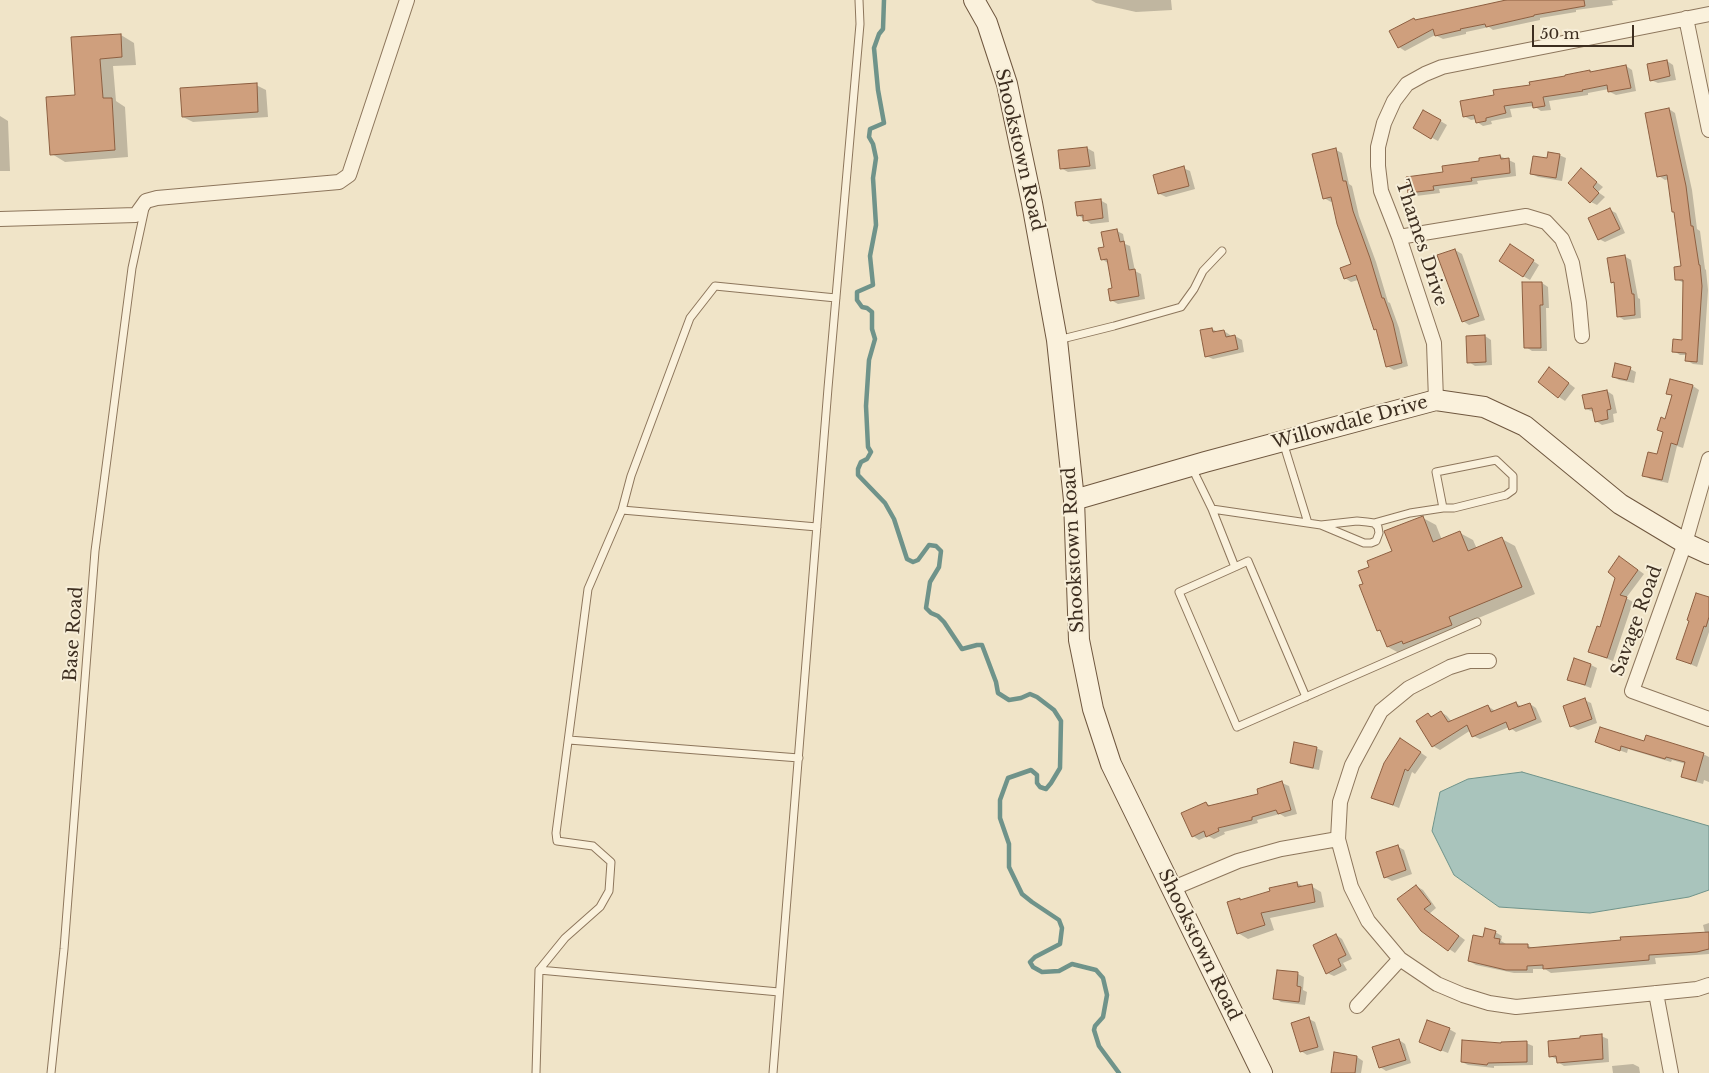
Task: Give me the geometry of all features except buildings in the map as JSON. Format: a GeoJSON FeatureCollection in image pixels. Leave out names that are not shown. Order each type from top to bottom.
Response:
{"type":"FeatureCollection","features":[{"type":"Feature","properties":{"kind":"street"},"geometry":{"type":"LineString","coordinates":[[0,219],[136,214],[146,201],[157,198],[339,182],[349,175],[407,0]]}},
{"type":"Feature","properties":{"kind":"street","name":"Shookstown Road"},"geometry":{"type":"LineString","coordinates":[[974,0],[987,23],[1007,84],[1031,194],[1057,340],[1074,500],[1079,640],[1093,709],[1111,764],[1262,1073]]}},
{"type":"Feature","properties":{"kind":"street","name":"Thames Drive"},"geometry":{"type":"LineString","coordinates":[[1436,400],[1434,343],[1399,237],[1381,191],[1378,147],[1384,123],[1394,101],[1407,84],[1442,67],[1709,14]]}},
{"type":"Feature","properties":{"kind":"street"},"geometry":{"type":"LineString","coordinates":[[1686,18],[1709,130]]}},
{"type":"Feature","properties":{"kind":"street"},"geometry":{"type":"LineString","coordinates":[[1399,237],[1526,216],[1546,222],[1562,239],[1572,263],[1579,303],[1582,336]]}},
{"type":"Feature","properties":{"kind":"street","name":"Willowdale Drive"},"geometry":{"type":"LineString","coordinates":[[1074,500],[1191,466],[1436,400],[1484,407],[1525,426],[1620,504],[1685,543],[1709,554]]}},
{"type":"Feature","properties":{"kind":"street"},"geometry":{"type":"LineString","coordinates":[[1685,543],[1709,459]]}},
{"type":"Feature","properties":{"kind":"street","name":"Savage Road"},"geometry":{"type":"LineString","coordinates":[[1685,543],[1632,691],[1709,719]]}},
{"type":"Feature","properties":{"kind":"street"},"geometry":{"type":"LineString","coordinates":[[1489,661],[1469,661],[1450,667],[1409,688],[1382,711],[1352,765],[1340,802],[1338,839],[1351,887],[1368,921],[1400,959],[1437,984],[1489,1003],[1516,1007],[1697,989],[1709,985]]}},
{"type":"Feature","properties":{"kind":"street"},"geometry":{"type":"LineString","coordinates":[[1171,889],[1247,859],[1281,849],[1338,839]]}},
{"type":"Feature","properties":{"kind":"street"},"geometry":{"type":"LineString","coordinates":[[1357,1006],[1400,959]]}},
{"type":"Feature","properties":{"kind":"street"},"geometry":{"type":"LineString","coordinates":[[1656,993],[1671,1073]]}},
{"type":"Feature","properties":{"kind":"lane"},"geometry":{"type":"LineString","coordinates":[[772,1073],[859,33],[859,0]]}},
{"type":"Feature","properties":{"kind":"lane","name":"Base Road"},"geometry":{"type":"LineString","coordinates":[[51,1073],[64,949],[95,551],[132,268],[146,201]]}},
{"type":"Feature","properties":{"kind":"lane"},"geometry":{"type":"LineString","coordinates":[[1057,340],[1181,307],[1194,289],[1202,271],[1222,251]]}},
{"type":"Feature","properties":{"kind":"lane"},"geometry":{"type":"LineString","coordinates":[[536,1073],[539,970],[566,938],[600,907],[609,890],[611,862],[593,846],[557,841],[556,834],[588,589],[622,510],[630,476],[690,318],[715,286],[836,298]]}},
{"type":"Feature","properties":{"kind":"lane"},"geometry":{"type":"LineString","coordinates":[[1283,441],[1308,523]]}},
{"type":"Feature","properties":{"kind":"lane"},"geometry":{"type":"LineString","coordinates":[[1321,525],[1357,521],[1374,523],[1410,513],[1454,508],[1506,495],[1513,490],[1512,476],[1496,460],[1436,472],[1442,508]]}},
{"type":"Feature","properties":{"kind":"lane"},"geometry":{"type":"LineString","coordinates":[[1191,466],[1212,509],[1235,567]]}},
{"type":"Feature","properties":{"kind":"lane"},"geometry":{"type":"LineString","coordinates":[[1212,509],[1321,525],[1364,543],[1376,541],[1379,533],[1378,527],[1374,523]]}},
{"type":"Feature","properties":{"kind":"lane"},"geometry":{"type":"LineString","coordinates":[[622,510],[817,527]]}},
{"type":"Feature","properties":{"kind":"lane"},"geometry":{"type":"LineString","coordinates":[[1306,697],[1248,561],[1178,592],[1237,727],[1306,697],[1477,622]]}},
{"type":"Feature","properties":{"kind":"lane"},"geometry":{"type":"LineString","coordinates":[[569,740],[799,758]]}},
{"type":"Feature","properties":{"kind":"lane"},"geometry":{"type":"LineString","coordinates":[[539,970],[779,992]]}},
{"type":"Feature","properties":{"kind":"water"},"geometry":{"type":"Polygon","coordinates":[[[1522,772],[1709,826],[1709,890],[1689,897],[1590,913],[1499,907],[1454,875],[1432,831],[1440,792],[1468,779],[1522,772]]]}},
{"type":"Feature","properties":{"kind":"waterway"},"geometry":{"type":"LineString","coordinates":[[884,0],[883,29],[874,48],[878,90],[884,123],[870,129],[869,137],[873,144],[876,158],[873,178],[876,225],[870,256],[873,285],[857,292],[857,300],[862,307],[872,312],[872,329],[875,339],[869,360],[866,406],[868,447],[871,452],[867,459],[861,462],[858,475],[885,503],[894,519],[907,559],[913,562],[918,560],[929,545],[936,546],[941,551],[939,567],[930,582],[926,608],[944,622],[962,649],[982,645],[996,682],[998,693],[1009,700],[1030,694],[1037,697],[1054,710],[1061,721],[1060,768],[1051,783],[1046,789],[1040,787],[1037,783],[1037,775],[1031,770],[1008,778],[1000,800],[1000,818],[1009,844],[1009,867],[1022,894],[1059,920],[1062,928],[1060,944],[1035,957],[1030,962],[1033,967],[1042,972],[1059,971],[1072,964],[1096,970],[1103,978],[1107,995],[1103,1017],[1094,1030],[1099,1046],[1119,1073]]}}]}
